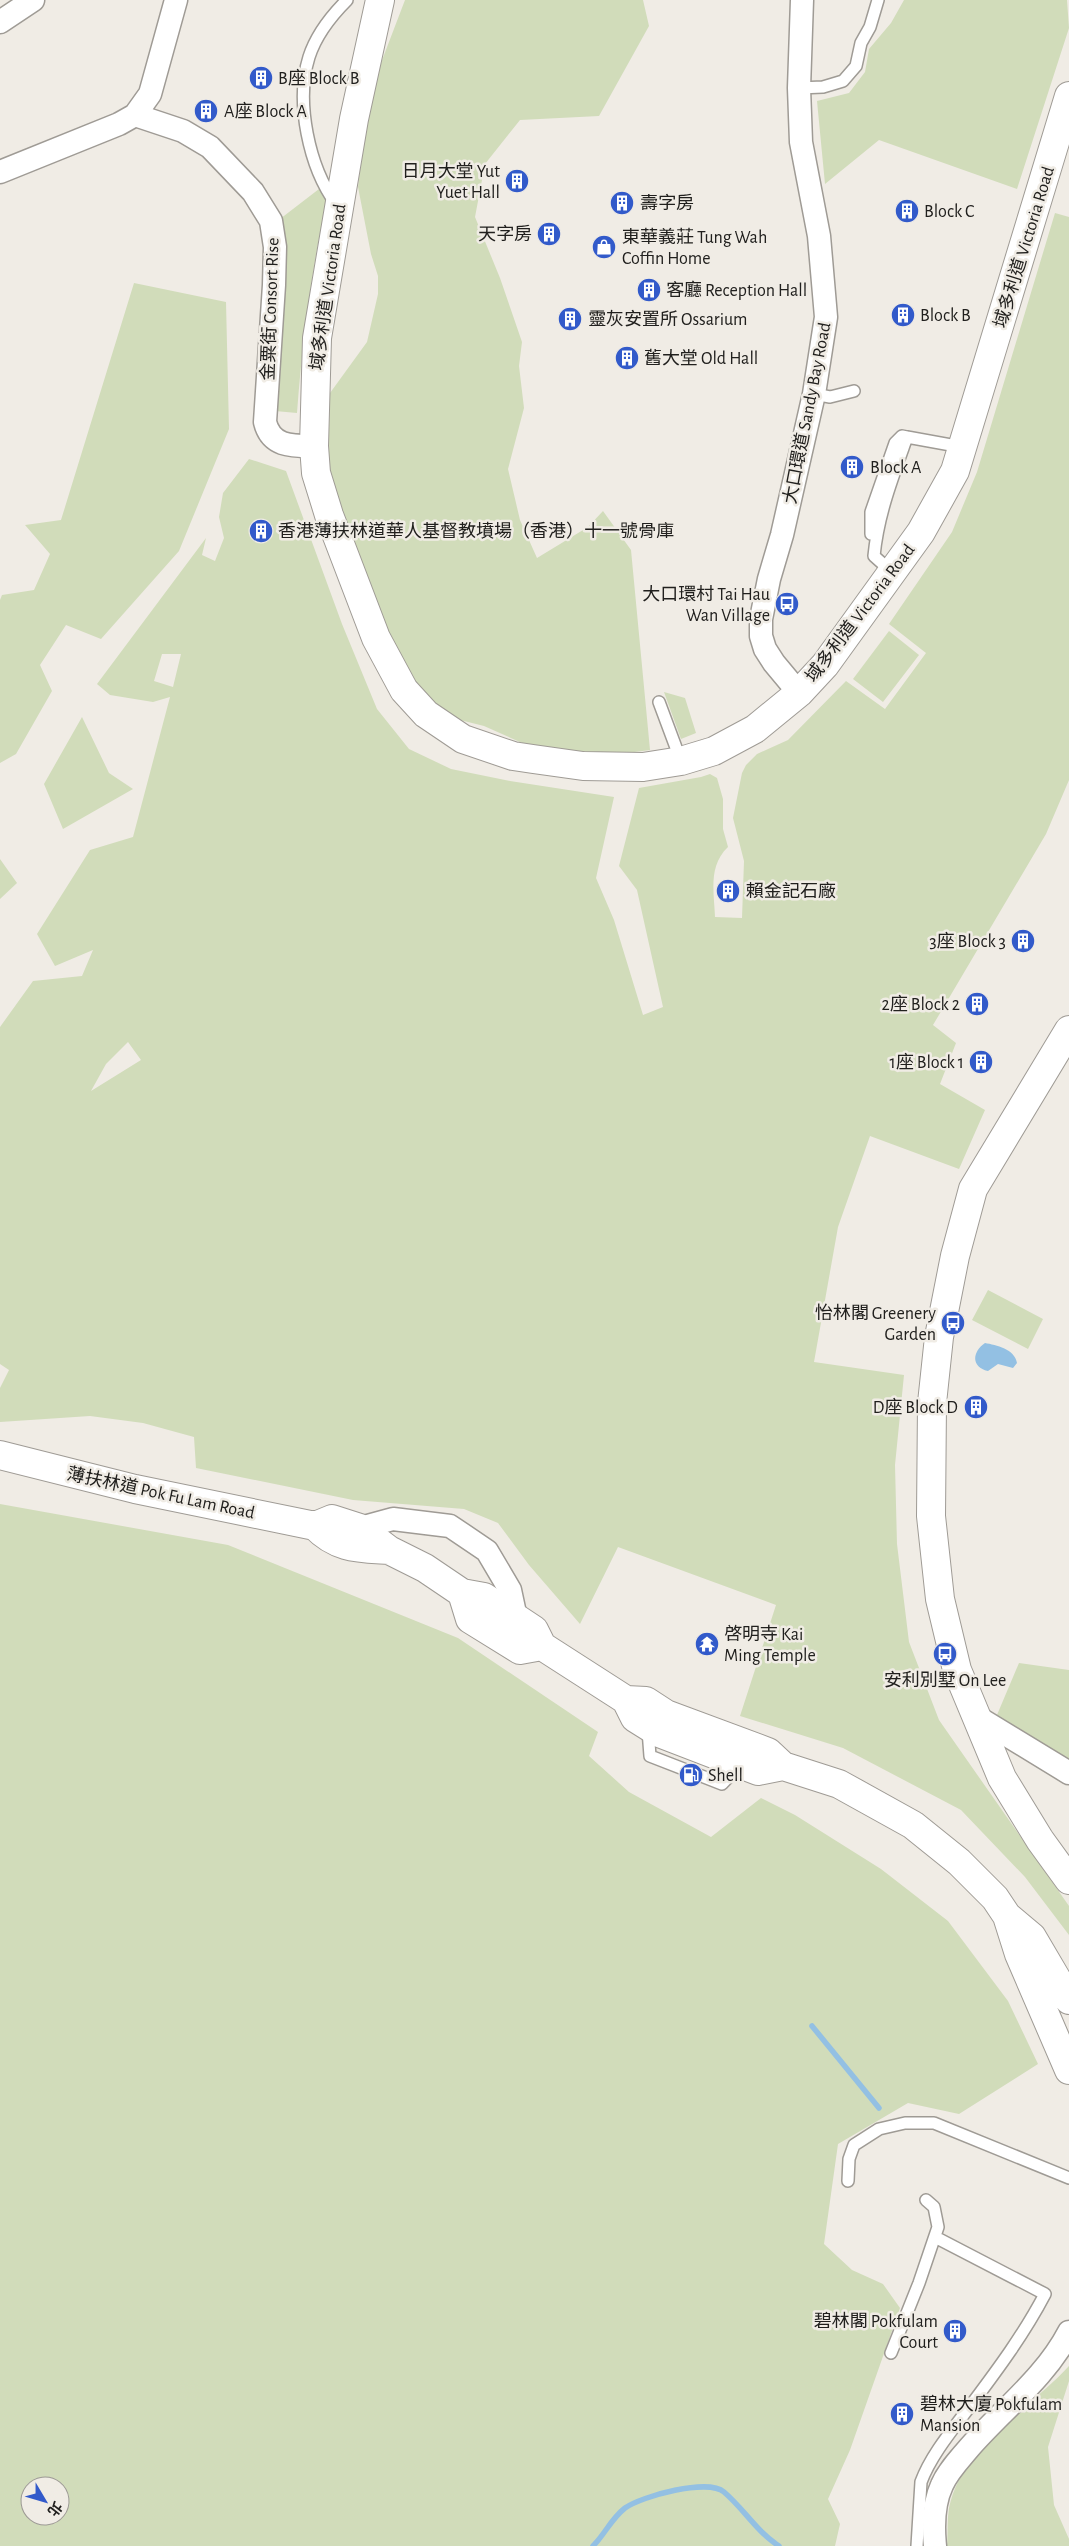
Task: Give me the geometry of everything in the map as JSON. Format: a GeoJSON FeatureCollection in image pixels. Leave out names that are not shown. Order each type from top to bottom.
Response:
{"type":"FeatureCollection","features":[{"type":"Feature","properties":{"kind":"main road","name":"域多利道 Victoria Road"},"geometry":{"type":"LineString","coordinates":[[380,0],[339,204],[317,338],[314,446],[322,494],[376,638],[404,690],[426,714],[463,739],[513,756],[533,760],[619,768],[643,767],[681,761],[714,751],[755,729],[799,692],[825,665],[883,564],[937,504],[955,471],[964,447],[1069,96]]}},
{"type":"Feature","properties":{"kind":"main road"},"geometry":{"type":"LineString","coordinates":[[1069,1030],[973,1189],[955,1256],[939,1337],[932,1403],[931,1516],[940,1598],[957,1670],[1002,1778],[1040,1840],[1069,1880]]}},
{"type":"Feature","properties":{"kind":"main road","name":"薄扶林道 Pok Fu Lam Road"},"geometry":{"type":"LineString","coordinates":[[3,1458],[135,1489],[315,1526],[332,1519],[360,1528],[389,1550],[425,1568],[462,1593],[484,1597],[534,1630],[542,1646],[626,1700],[646,1701],[666,1714],[768,1752],[783,1766],[839,1784],[913,1825],[960,1862],[995,1898],[1007,1916],[1019,1954],[1069,2070]]}},
{"type":"Feature","properties":{"kind":"main road","name":"薄扶林道 Pok Fu Lam Road"},"geometry":{"type":"LineString","coordinates":[[315,1526],[326,1538],[351,1548],[389,1550]]}},
{"type":"Feature","properties":{"kind":"main road"},"geometry":{"type":"LineString","coordinates":[[462,1593],[470,1619],[520,1650],[542,1646]]}},
{"type":"Feature","properties":{"kind":"main road","name":"薄扶林道 Pok Fu Lam Road"},"geometry":{"type":"LineString","coordinates":[[626,1700],[634,1718],[659,1732],[743,1763],[758,1771],[783,1766]]}},
{"type":"Feature","properties":{"kind":"main road","name":"薄扶林道 Pok Fu Lam Road"},"geometry":{"type":"LineString","coordinates":[[1007,1916],[1032,1937],[1069,2000]]}},
{"type":"Feature","properties":{"kind":"street"},"geometry":{"type":"LineString","coordinates":[[0,22],[33,0]]}},
{"type":"Feature","properties":{"kind":"street"},"geometry":{"type":"LineString","coordinates":[[0,172],[119,124],[135,115],[150,94],[176,0]]}},
{"type":"Feature","properties":{"kind":"street","name":"大口環道 Sandy Bay Road"},"geometry":{"type":"LineString","coordinates":[[799,692],[765,649],[761,636],[761,618],[814,394],[826,317],[819,236],[802,142],[799,88],[802,0]]}},
{"type":"Feature","properties":{"kind":"street","name":"金粟街 Consort Rise"},"geometry":{"type":"LineString","coordinates":[[135,115],[183,131],[210,147],[249,188],[267,214],[273,227],[275,247],[273,325],[265,422],[268,432],[278,442],[290,446],[314,446]]}},
{"type":"Feature","properties":{"kind":"street"},"geometry":{"type":"LineString","coordinates":[[360,1528],[393,1519],[450,1526],[486,1551],[510,1590],[516,1618]]}},
{"type":"Feature","properties":{"kind":"street"},"geometry":{"type":"LineString","coordinates":[[977,1717],[1069,1773]]}},
{"type":"Feature","properties":{"kind":"street"},"geometry":{"type":"LineString","coordinates":[[935,2546],[936,2506],[941,2486],[951,2469],[981,2434],[1045,2370],[1069,2332]]}},
{"type":"Feature","properties":{"kind":"lane"},"geometry":{"type":"LineString","coordinates":[[339,204],[326,191],[310,141],[304,98],[305,76],[316,40],[326,24],[347,0]]}},
{"type":"Feature","properties":{"kind":"lane"},"geometry":{"type":"LineString","coordinates":[[799,88],[823,87],[843,81],[856,66],[861,43],[870,27],[878,0]]}},
{"type":"Feature","properties":{"kind":"lane"},"geometry":{"type":"LineString","coordinates":[[814,394],[830,397],[854,391]]}},
{"type":"Feature","properties":{"kind":"lane"},"geometry":{"type":"LineString","coordinates":[[883,564],[880,514],[907,437],[964,447]]}},
{"type":"Feature","properties":{"kind":"lane"},"geometry":{"type":"LineString","coordinates":[[659,702],[681,761]]}},
{"type":"Feature","properties":{"kind":"lane"},"geometry":{"type":"LineString","coordinates":[[848,2181],[851,2150],[858,2142],[884,2128],[899,2124],[915,2123],[934,2123],[1069,2178]]}},
{"type":"Feature","properties":{"kind":"lane"},"geometry":{"type":"LineString","coordinates":[[891,2353],[920,2283],[938,2227],[938,2217],[934,2206],[926,2200]]}},
{"type":"Feature","properties":{"kind":"lane"},"geometry":{"type":"LineString","coordinates":[[917,2546],[921,2482],[924,2474],[954,2428],[1011,2350],[1045,2294],[935,2237]]}},
{"type":"Feature","properties":{"kind":"green space"},"geometry":{"type":"Polygon","coordinates":[[[405,0],[643,0],[649,26],[599,116],[520,120],[485,164],[475,217],[500,278],[522,342],[519,366],[524,408],[508,469],[520,520],[537,558],[588,527],[603,511],[631,550],[650,750],[604,756],[529,746],[484,726],[460,720],[429,701],[412,678],[395,649],[339,510],[328,469],[330,393],[367,342],[378,294],[378,276],[371,254],[358,187],[368,97],[405,0]]]}},
{"type":"Feature","properties":{"kind":"green space"},"geometry":{"type":"Polygon","coordinates":[[[904,0],[1067,0],[1069,28],[1017,189],[879,140],[825,184],[817,101],[849,93],[865,72],[869,49],[891,23],[904,0]]]}},
{"type":"Feature","properties":{"kind":"green space"},"geometry":{"type":"Polygon","coordinates":[[[332,179],[319,237],[310,295],[297,413],[275,411],[280,219],[332,179]]]}},
{"type":"Feature","properties":{"kind":"green space"},"geometry":{"type":"Polygon","coordinates":[[[1055,213],[1069,217],[1069,780],[1046,834],[933,1025],[956,1043],[940,1084],[985,1110],[959,1169],[870,1136],[838,1227],[814,1362],[904,1375],[895,1465],[897,1544],[909,1642],[939,1720],[1069,1906],[1069,1935],[1025,1877],[961,1810],[843,1748],[740,1716],[776,1605],[618,1547],[580,1624],[529,1565],[498,1523],[464,1509],[353,1500],[196,1468],[194,1437],[143,1423],[90,1416],[0,1422],[0,1388],[9,1370],[0,1364],[0,1027],[33,981],[82,976],[93,950],[55,966],[37,934],[90,850],[133,837],[170,697],[153,702],[110,695],[97,684],[206,538],[202,555],[215,561],[224,538],[219,517],[223,493],[249,459],[286,471],[342,624],[377,709],[409,749],[451,769],[510,781],[614,797],[596,878],[614,920],[643,1015],[663,1007],[637,890],[619,866],[639,788],[710,774],[717,778],[723,799],[723,829],[728,847],[717,862],[715,871],[713,889],[715,917],[742,918],[744,861],[733,818],[742,773],[746,765],[757,754],[788,740],[846,681],[885,709],[926,653],[889,624],[952,532],[977,472],[1055,213]],[[162,654],[154,681],[173,687],[181,654],[162,654]],[[128,1042],[106,1064],[91,1091],[141,1060],[128,1042]]]}},
{"type":"Feature","properties":{"kind":"green space"},"geometry":{"type":"Polygon","coordinates":[[[134,283],[226,302],[229,429],[179,551],[101,639],[66,625],[40,665],[52,691],[16,754],[0,763],[0,600],[2,595],[34,590],[50,554],[25,525],[61,520],[134,283]]]}},
{"type":"Feature","properties":{"kind":"green space"},"geometry":{"type":"Polygon","coordinates":[[[889,631],[919,655],[883,702],[853,679],[889,631]]]}},
{"type":"Feature","properties":{"kind":"green space"},"geometry":{"type":"Polygon","coordinates":[[[664,692],[685,698],[696,733],[681,739],[664,692]]]}},
{"type":"Feature","properties":{"kind":"green space"},"geometry":{"type":"Polygon","coordinates":[[[82,717],[109,773],[133,789],[63,829],[44,784],[82,717]]]}},
{"type":"Feature","properties":{"kind":"green space"},"geometry":{"type":"Polygon","coordinates":[[[0,859],[17,883],[0,899],[0,859]]]}},
{"type":"Feature","properties":{"kind":"green space"},"geometry":{"type":"Polygon","coordinates":[[[988,1290],[1043,1319],[1028,1349],[972,1320],[988,1290]]]}},
{"type":"Feature","properties":{"kind":"green space"},"geometry":{"type":"Polygon","coordinates":[[[0,1504],[228,1545],[458,1638],[598,1732],[589,1756],[629,1792],[711,1837],[761,1798],[795,1815],[881,1869],[948,1921],[1008,2001],[1038,2064],[959,2114],[908,2103],[838,2144],[824,2244],[852,2270],[883,2284],[900,2308],[850,2450],[828,2499],[840,2524],[835,2546],[0,2546],[0,1504]]]}},
{"type":"Feature","properties":{"kind":"green space"},"geometry":{"type":"Polygon","coordinates":[[[1019,1663],[1069,1670],[1069,1766],[994,1722],[1019,1663]]]}},
{"type":"Feature","properties":{"kind":"green space"},"geometry":{"type":"Polygon","coordinates":[[[1069,2366],[1069,2381],[1048,2447],[1054,2505],[1069,2539],[1069,2546],[947,2546],[949,2508],[956,2485],[968,2465],[982,2446],[1069,2366]]]}},
{"type":"Feature","properties":{"kind":"water"},"geometry":{"type":"Polygon","coordinates":[[[985,1343],[1009,1351],[1016,1358],[1017,1363],[1013,1368],[998,1364],[988,1371],[982,1369],[975,1359],[978,1351],[985,1343]]]}},
{"type":"Feature","properties":{"kind":"waterway"},"geometry":{"type":"LineString","coordinates":[[812,2026],[879,2108]]}},
{"type":"Feature","properties":{"kind":"waterway"},"geometry":{"type":"LineString","coordinates":[[593,2546],[620,2512],[633,2503],[675,2490],[704,2487],[716,2488],[724,2492],[764,2534],[779,2546]]}},
{"type":"Feature","properties":{"kind":"place","name":"B座 Block B"},"geometry":{"type":"Point","coordinates":[261,78]}},
{"type":"Feature","properties":{"kind":"place","name":"A座 Block A"},"geometry":{"type":"Point","coordinates":[206,111]}},
{"type":"Feature","properties":{"kind":"place","name":"日月大堂 Yut Yuet Hall"},"geometry":{"type":"Point","coordinates":[517,181]}},
{"type":"Feature","properties":{"kind":"place","name":"壽字房"},"geometry":{"type":"Point","coordinates":[622,203]}},
{"type":"Feature","properties":{"kind":"place","name":"Block C"},"geometry":{"type":"Point","coordinates":[907,211]}},
{"type":"Feature","properties":{"kind":"place","name":"天字房"},"geometry":{"type":"Point","coordinates":[549,234]}},
{"type":"Feature","properties":{"kind":"place","name":"東華義莊 Tung Wah Coffin Home"},"geometry":{"type":"Point","coordinates":[604,247]}},
{"type":"Feature","properties":{"kind":"place","name":"客廳 Reception Hall"},"geometry":{"type":"Point","coordinates":[649,290]}},
{"type":"Feature","properties":{"kind":"place","name":"Block B"},"geometry":{"type":"Point","coordinates":[903,315]}},
{"type":"Feature","properties":{"kind":"place","name":"靈灰安置所 Ossarium"},"geometry":{"type":"Point","coordinates":[570,319]}},
{"type":"Feature","properties":{"kind":"place","name":"舊大堂 Old Hall"},"geometry":{"type":"Point","coordinates":[627,358]}},
{"type":"Feature","properties":{"kind":"place","name":"Block A"},"geometry":{"type":"Point","coordinates":[852,467]}},
{"type":"Feature","properties":{"kind":"place","name":"香港薄扶林道華人基督教墳場（香港）十一號骨庫"},"geometry":{"type":"Point","coordinates":[261,531]}},
{"type":"Feature","properties":{"kind":"place","name":"大口環村 Tai Hau Wan Village"},"geometry":{"type":"Point","coordinates":[787,604]}},
{"type":"Feature","properties":{"kind":"place","name":"賴金記石廠"},"geometry":{"type":"Point","coordinates":[728,891]}},
{"type":"Feature","properties":{"kind":"place","name":"3座 Block 3"},"geometry":{"type":"Point","coordinates":[1023,941]}},
{"type":"Feature","properties":{"kind":"place","name":"2座 Block 2"},"geometry":{"type":"Point","coordinates":[977,1004]}},
{"type":"Feature","properties":{"kind":"place","name":"1座 Block 1"},"geometry":{"type":"Point","coordinates":[981,1062]}},
{"type":"Feature","properties":{"kind":"place","name":"怡林閣 Greenery Garden"},"geometry":{"type":"Point","coordinates":[953,1323]}},
{"type":"Feature","properties":{"kind":"place","name":"D座 Block D"},"geometry":{"type":"Point","coordinates":[976,1407]}},
{"type":"Feature","properties":{"kind":"place","name":"啓明寺 Kai Ming Temple"},"geometry":{"type":"Point","coordinates":[707,1644]}},
{"type":"Feature","properties":{"kind":"place","name":"安利別墅 On Lee"},"geometry":{"type":"Point","coordinates":[945,1654]}},
{"type":"Feature","properties":{"kind":"place","name":"Shell"},"geometry":{"type":"Point","coordinates":[691,1775]}},
{"type":"Feature","properties":{"kind":"place","name":"碧林閣 Pokfulam Court"},"geometry":{"type":"Point","coordinates":[955,2331]}},
{"type":"Feature","properties":{"kind":"place","name":"碧林大廈 Pokfulam Mansion"},"geometry":{"type":"Point","coordinates":[902,2414]}}]}
